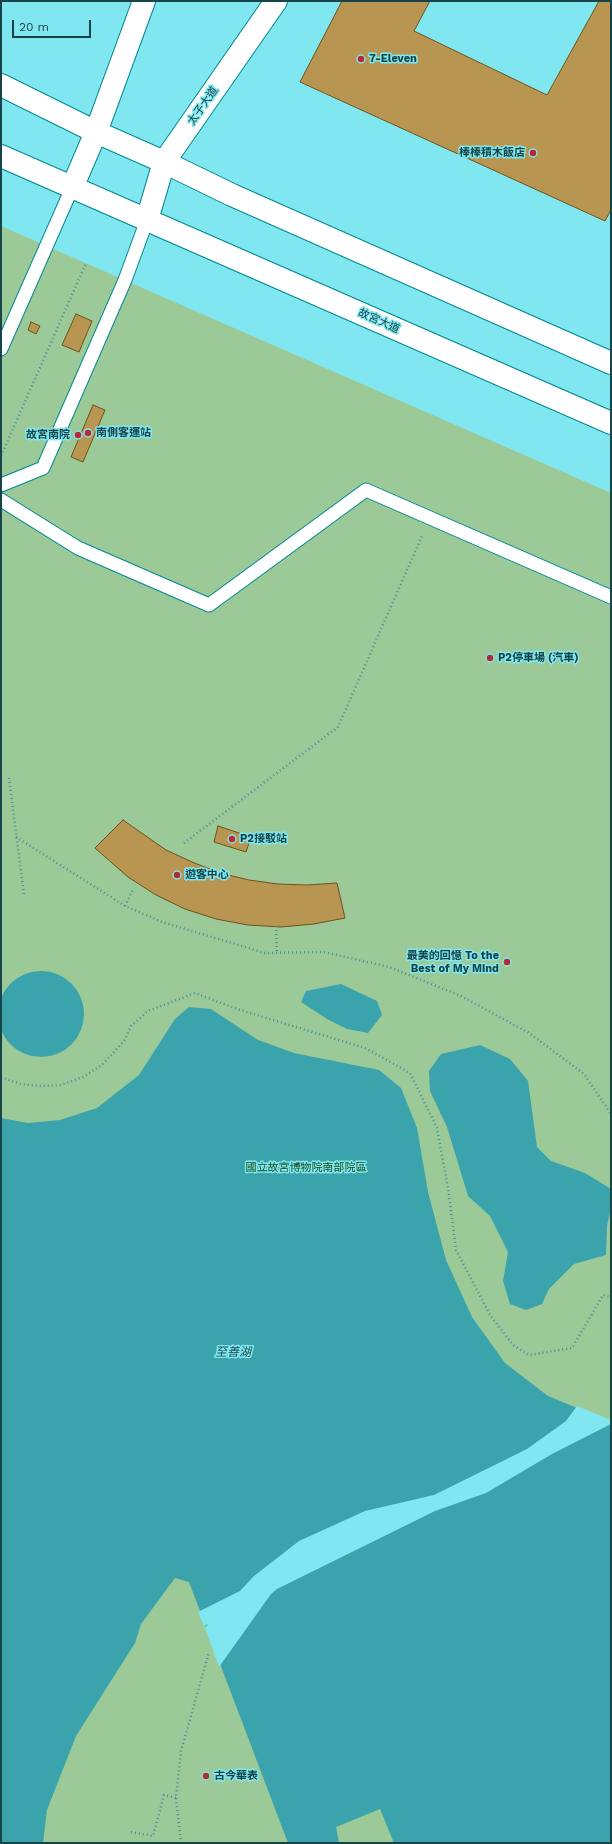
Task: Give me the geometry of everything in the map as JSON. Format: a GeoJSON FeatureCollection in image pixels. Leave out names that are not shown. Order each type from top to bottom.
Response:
{"type":"FeatureCollection","features":[{"type":"Feature","properties":{"kind":"street"},"geometry":{"type":"LineString","coordinates":[[72,188],[96,132],[144,1]]}},
{"type":"Feature","properties":{"kind":"street","name":"太子大道"},"geometry":{"type":"LineString","coordinates":[[147,220],[164,162],[276,1]]}},
{"type":"Feature","properties":{"kind":"street"},"geometry":{"type":"LineString","coordinates":[[1,85],[96,132],[164,162],[232,196],[611,363]]}},
{"type":"Feature","properties":{"kind":"street","name":"故宮大道"},"geometry":{"type":"LineString","coordinates":[[1,156],[611,423]]}},
{"type":"Feature","properties":{"kind":"lane"},"geometry":{"type":"LineString","coordinates":[[1,349],[72,188]]}},
{"type":"Feature","properties":{"kind":"lane"},"geometry":{"type":"LineString","coordinates":[[1,485],[43,468],[125,280],[147,220]]}},
{"type":"Feature","properties":{"kind":"lane"},"geometry":{"type":"LineString","coordinates":[[1,500],[78,548],[209,605],[366,490],[611,597]]}},
{"type":"Feature","properties":{"kind":"path"},"geometry":{"type":"LineString","coordinates":[[1,456],[86,263]]}},
{"type":"Feature","properties":{"kind":"path"},"geometry":{"type":"LineString","coordinates":[[184,843],[338,727],[430,518]]}},
{"type":"Feature","properties":{"kind":"path"},"geometry":{"type":"LineString","coordinates":[[9,778],[24,895]]}},
{"type":"Feature","properties":{"kind":"path"},"geometry":{"type":"LineString","coordinates":[[16,838],[125,906],[170,924],[265,953],[324,952],[389,967],[461,996],[528,1033],[584,1074],[611,1114]]}},
{"type":"Feature","properties":{"kind":"path"},"geometry":{"type":"LineString","coordinates":[[125,906],[134,888]]}},
{"type":"Feature","properties":{"kind":"path"},"geometry":{"type":"LineString","coordinates":[[276,926],[277,953]]}},
{"type":"Feature","properties":{"kind":"path"},"geometry":{"type":"LineString","coordinates":[[1,1077],[21,1084],[41,1086],[60,1084],[83,1078],[102,1065],[124,1041],[131,1026],[148,1011],[195,993],[237,1009],[365,1048],[410,1073],[437,1128],[448,1188],[456,1250],[490,1315],[513,1345],[529,1356],[572,1348],[603,1295],[611,1297]]}},
{"type":"Feature","properties":{"kind":"path"},"geometry":{"type":"LineString","coordinates":[[181,1843],[176,1798],[181,1751],[209,1652]]}},
{"type":"Feature","properties":{"kind":"path"},"geometry":{"type":"LineString","coordinates":[[131,1832],[153,1836],[164,1795],[176,1798]]}},
{"type":"Feature","properties":{"kind":"green space","name":"國立故宮博物院南部院區"},"geometry":{"type":"Polygon","coordinates":[[[1,226],[611,493],[611,1843],[1,1843],[1,226]]]}},
{"type":"Feature","properties":{"kind":"water"},"geometry":{"type":"Polygon","coordinates":[[[41,971],[57,974],[65,978],[77,990],[81,998],[84,1014],[81,1030],[77,1038],[65,1050],[57,1054],[41,1057],[25,1054],[17,1050],[5,1038],[1,1030],[-2,1014],[1,998],[5,990],[17,978],[25,974],[41,971]]]}},
{"type":"Feature","properties":{"kind":"water"},"geometry":{"type":"Polygon","coordinates":[[[341,984],[377,1001],[382,1015],[368,1033],[347,1029],[327,1019],[301,1002],[306,991],[341,984]]]}},
{"type":"Feature","properties":{"kind":"water","name":"至善湖"},"geometry":{"type":"Polygon","coordinates":[[[189,1007],[211,1009],[258,1040],[294,1053],[379,1070],[401,1088],[417,1128],[428,1192],[446,1260],[472,1317],[505,1363],[548,1396],[611,1422],[611,1843],[394,1843],[380,1809],[336,1827],[339,1843],[288,1843],[189,1582],[175,1578],[141,1624],[135,1643],[76,1736],[47,1810],[43,1843],[1,1843],[1,1118],[28,1123],[60,1120],[97,1108],[139,1075],[175,1019],[189,1007]]]}},
{"type":"Feature","properties":{"kind":"water"},"geometry":{"type":"Polygon","coordinates":[[[480,1045],[510,1059],[528,1081],[537,1147],[551,1161],[585,1173],[611,1189],[611,1208],[607,1226],[606,1255],[574,1264],[549,1289],[542,1304],[526,1310],[510,1304],[503,1281],[508,1252],[490,1216],[468,1196],[447,1127],[430,1091],[429,1071],[441,1054],[480,1045]]]}},
{"type":"Feature","properties":{"kind":"pier"},"geometry":{"type":"Polygon","coordinates":[[[577,1406],[611,1420],[611,1424],[552,1454],[486,1493],[435,1511],[277,1589],[271,1594],[219,1667],[205,1628],[208,1624],[204,1626],[198,1612],[240,1591],[254,1576],[299,1541],[365,1511],[434,1495],[527,1449],[566,1421],[577,1406]]]}},
{"type":"Feature","properties":{"kind":"building","name":"棒棒積木飯店"},"geometry":{"type":"Polygon","coordinates":[[[342,1],[430,1],[414,31],[547,95],[599,1],[611,1],[611,210],[605,221],[300,82],[342,1]]]}},
{"type":"Feature","properties":{"kind":"building"},"geometry":{"type":"Polygon","coordinates":[[[76,314],[92,321],[79,352],[62,345],[76,314]]]}},
{"type":"Feature","properties":{"kind":"building"},"geometry":{"type":"Polygon","coordinates":[[[31,322],[40,326],[36,334],[28,330],[31,322]]]}},
{"type":"Feature","properties":{"kind":"building","name":"南側客運站"},"geometry":{"type":"Polygon","coordinates":[[[93,405],[105,410],[83,462],[71,457],[93,405]]]}},
{"type":"Feature","properties":{"kind":"building","name":"遊客中心"},"geometry":{"type":"Polygon","coordinates":[[[123,820],[166,850],[220,873],[249,880],[278,884],[307,885],[337,883],[345,918],[314,924],[281,927],[248,925],[216,919],[185,909],[156,895],[128,877],[95,848],[123,820]]]}},
{"type":"Feature","properties":{"kind":"building"},"geometry":{"type":"Polygon","coordinates":[[[218,826],[251,837],[246,852],[214,842],[218,826]]]}},
{"type":"Feature","properties":{"kind":"place","name":"7-Eleven"},"geometry":{"type":"Point","coordinates":[361,59]}},
{"type":"Feature","properties":{"kind":"place","name":"棒棒積木飯店"},"geometry":{"type":"Point","coordinates":[533,153]}},
{"type":"Feature","properties":{"kind":"place","name":"南側客運站"},"geometry":{"type":"Point","coordinates":[88,433]}},
{"type":"Feature","properties":{"kind":"place","name":"故宮南院"},"geometry":{"type":"Point","coordinates":[78,435]}},
{"type":"Feature","properties":{"kind":"place","name":"P2停車場 (汽車)"},"geometry":{"type":"Point","coordinates":[490,658]}},
{"type":"Feature","properties":{"kind":"place","name":"P2接駁站"},"geometry":{"type":"Point","coordinates":[232,839]}},
{"type":"Feature","properties":{"kind":"place","name":"遊客中心"},"geometry":{"type":"Point","coordinates":[177,875]}},
{"type":"Feature","properties":{"kind":"place","name":"最美的回憶 To the Best of My Mind"},"geometry":{"type":"Point","coordinates":[507,962]}},
{"type":"Feature","properties":{"kind":"place","name":"古今華表"},"geometry":{"type":"Point","coordinates":[206,1776]}}]}
